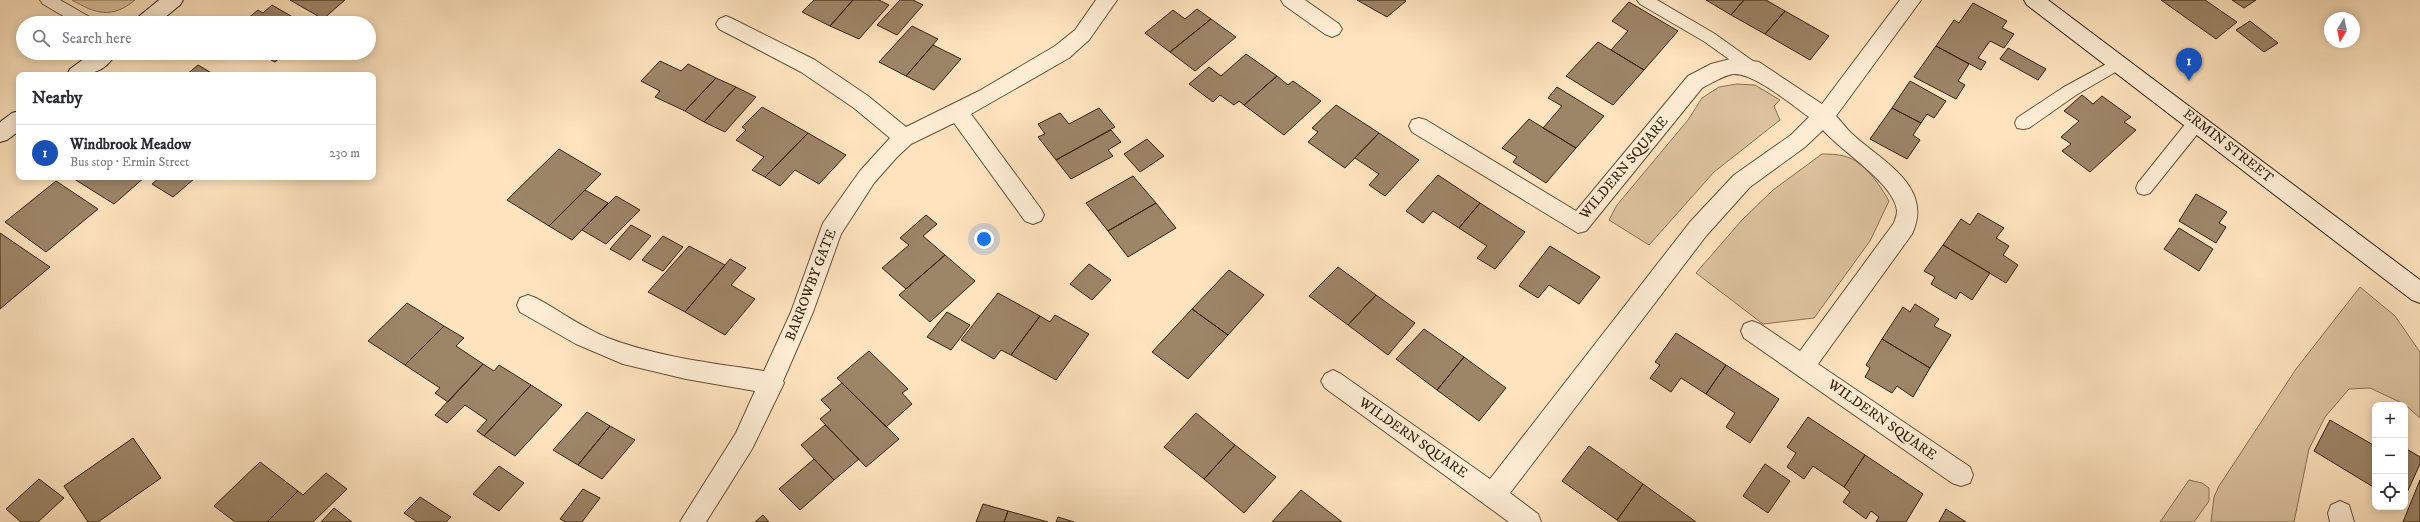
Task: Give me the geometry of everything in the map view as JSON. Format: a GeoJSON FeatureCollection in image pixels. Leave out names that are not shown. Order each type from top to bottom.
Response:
{"type":"FeatureCollection","features":[{"type":"Feature","properties":{"kind":"street"},"geometry":{"type":"LineString","coordinates":[[153,16],[173,0]]}},
{"type":"Feature","properties":{"kind":"street","name":"BARROWBY GATE"},"geometry":{"type":"LineString","coordinates":[[692,522],[744,441],[772,383],[802,312],[831,230],[867,177],[890,151],[904,138],[958,112],[1062,52],[1082,35],[1107,0]]}},
{"type":"Feature","properties":{"kind":"street"},"geometry":{"type":"LineString","coordinates":[[1291,0],[1332,29]]}},
{"type":"Feature","properties":{"kind":"street"},"geometry":{"type":"LineString","coordinates":[[1494,495],[1629,316],[1718,206],[1742,181],[1798,141],[1824,116],[1910,0]]}},
{"type":"Feature","properties":{"kind":"street","name":"ERMIN STREET"},"geometry":{"type":"LineString","coordinates":[[2039,1],[2420,294]]}},
{"type":"Feature","properties":{"kind":"street"},"geometry":{"type":"LineString","coordinates":[[726,24],[808,66],[861,102],[904,138]]}},
{"type":"Feature","properties":{"kind":"street"},"geometry":{"type":"LineString","coordinates":[[81,72],[97,60]]}},
{"type":"Feature","properties":{"kind":"street","name":"WILDERN SQUARE"},"geometry":{"type":"LineString","coordinates":[[1419,126],[1578,224],[1695,82],[1718,70],[1734,66],[1752,68],[1824,116],[1843,138],[1894,180],[1903,195],[1908,212],[1904,227],[1803,366]]}},
{"type":"Feature","properties":{"kind":"street"},"geometry":{"type":"LineString","coordinates":[[958,112],[1033,215]]}},
{"type":"Feature","properties":{"kind":"street"},"geometry":{"type":"LineString","coordinates":[[0,134],[16,121]]}},
{"type":"Feature","properties":{"kind":"street"},"geometry":{"type":"LineString","coordinates":[[528,305],[602,346],[632,356],[723,376],[772,383]]}},
{"type":"Feature","properties":{"kind":"street","name":"WILDERN SQUARE"},"geometry":{"type":"LineString","coordinates":[[1752,331],[1960,475]]}},
{"type":"Feature","properties":{"kind":"street","name":"WILDERN SQUARE"},"geometry":{"type":"LineString","coordinates":[[1333,381],[1494,495],[1529,522]]}},
{"type":"Feature","properties":{"kind":"lane"},"geometry":{"type":"LineString","coordinates":[[48,0],[76,16]]}},
{"type":"Feature","properties":{"kind":"lane"},"geometry":{"type":"LineString","coordinates":[[1645,0],[1710,38],[1752,68]]}},
{"type":"Feature","properties":{"kind":"lane"},"geometry":{"type":"LineString","coordinates":[[2024,123],[2070,90],[2119,63]]}},
{"type":"Feature","properties":{"kind":"lane"},"geometry":{"type":"LineString","coordinates":[[2144,188],[2197,122]]}},
{"type":"Feature","properties":{"kind":"shaded area"},"geometry":{"type":"Polygon","coordinates":[[[72,0],[135,0],[119,10],[104,12],[89,9],[72,0]]]}},
{"type":"Feature","properties":{"kind":"shaded area"},"geometry":{"type":"Polygon","coordinates":[[[1737,84],[1755,85],[1780,100],[1774,106],[1780,120],[1714,172],[1649,245],[1609,220],[1617,205],[1688,120],[1702,98],[1719,87],[1737,84]]]}},
{"type":"Feature","properties":{"kind":"shaded area"},"geometry":{"type":"Polygon","coordinates":[[[1822,154],[1841,155],[1858,163],[1871,174],[1889,201],[1870,241],[1814,318],[1763,324],[1696,273],[1742,220],[1773,190],[1822,154]]]}},
{"type":"Feature","properties":{"kind":"shaded area"},"geometry":{"type":"Polygon","coordinates":[[[2360,287],[2395,316],[2420,352],[2420,418],[2408,408],[2408,402],[2400,402],[2370,388],[2349,389],[2325,417],[2309,449],[2294,522],[2211,522],[2214,497],[2219,486],[2296,369],[2360,287]]]}},
{"type":"Feature","properties":{"kind":"shaded area"},"geometry":{"type":"Polygon","coordinates":[[[2189,480],[2202,483],[2209,488],[2209,501],[2194,522],[2160,522],[2189,480]]]}},
{"type":"Feature","properties":{"kind":"building"},"geometry":{"type":"Polygon","coordinates":[[[290,0],[345,0],[326,16],[318,16],[290,0]]]}},
{"type":"Feature","properties":{"kind":"building"},"geometry":{"type":"Polygon","coordinates":[[[814,0],[853,0],[830,26],[802,12],[814,0]]]}},
{"type":"Feature","properties":{"kind":"building"},"geometry":{"type":"Polygon","coordinates":[[[853,0],[879,0],[889,5],[859,39],[830,26],[853,0]]]}},
{"type":"Feature","properties":{"kind":"building"},"geometry":{"type":"Polygon","coordinates":[[[900,0],[913,0],[923,5],[897,35],[877,25],[900,0]]]}},
{"type":"Feature","properties":{"kind":"building"},"geometry":{"type":"Polygon","coordinates":[[[1357,0],[1404,0],[1406,1],[1387,17],[1357,0]]]}},
{"type":"Feature","properties":{"kind":"building"},"geometry":{"type":"Polygon","coordinates":[[[1706,0],[1744,0],[1731,15],[1706,0]]]}},
{"type":"Feature","properties":{"kind":"building"},"geometry":{"type":"Polygon","coordinates":[[[1744,0],[1766,0],[1785,11],[1765,34],[1731,15],[1744,0]]]}},
{"type":"Feature","properties":{"kind":"building"},"geometry":{"type":"Polygon","coordinates":[[[2161,0],[2205,0],[2237,22],[2216,39],[2161,0]]]}},
{"type":"Feature","properties":{"kind":"building"},"geometry":{"type":"Polygon","coordinates":[[[2232,0],[2256,0],[2244,8],[2232,0]]]}},
{"type":"Feature","properties":{"kind":"building"},"geometry":{"type":"Polygon","coordinates":[[[1629,2],[1678,31],[1644,70],[1611,50],[1628,31],[1612,21],[1629,2]]]}},
{"type":"Feature","properties":{"kind":"building"},"geometry":{"type":"Polygon","coordinates":[[[1973,3],[2007,21],[2002,28],[2014,34],[2004,48],[1990,41],[1978,58],[1986,62],[1981,70],[1936,46],[1954,20],[1959,23],[1973,3]]]}},
{"type":"Feature","properties":{"kind":"building"},"geometry":{"type":"Polygon","coordinates":[[[272,5],[291,16],[251,16],[258,10],[263,13],[272,5]]]}},
{"type":"Feature","properties":{"kind":"building"},"geometry":{"type":"Polygon","coordinates":[[[1197,9],[1211,19],[1170,52],[1145,33],[1173,10],[1185,19],[1197,9]]]}},
{"type":"Feature","properties":{"kind":"building"},"geometry":{"type":"Polygon","coordinates":[[[1785,11],[1829,36],[1810,60],[1765,34],[1785,11]]]}},
{"type":"Feature","properties":{"kind":"building"},"geometry":{"type":"Polygon","coordinates":[[[1211,19],[1236,37],[1195,71],[1170,52],[1211,19]]]}},
{"type":"Feature","properties":{"kind":"building"},"geometry":{"type":"Polygon","coordinates":[[[2250,21],[2278,43],[2264,52],[2236,30],[2250,21]]]}},
{"type":"Feature","properties":{"kind":"building"},"geometry":{"type":"Polygon","coordinates":[[[912,26],[938,39],[906,76],[879,62],[912,26]]]}},
{"type":"Feature","properties":{"kind":"building"},"geometry":{"type":"Polygon","coordinates":[[[1598,42],[1644,70],[1613,105],[1566,76],[1598,42]]]}},
{"type":"Feature","properties":{"kind":"building"},"geometry":{"type":"Polygon","coordinates":[[[933,45],[961,59],[934,90],[906,76],[933,45]]]}},
{"type":"Feature","properties":{"kind":"building"},"geometry":{"type":"Polygon","coordinates":[[[1936,46],[1969,64],[1958,81],[1965,85],[1956,99],[1914,77],[1936,46]]]}},
{"type":"Feature","properties":{"kind":"building"},"geometry":{"type":"Polygon","coordinates":[[[2008,48],[2046,69],[2038,80],[2000,59],[2008,48]]]}},
{"type":"Feature","properties":{"kind":"building"},"geometry":{"type":"Polygon","coordinates":[[[1246,54],[1277,76],[1244,105],[1239,101],[1234,105],[1220,95],[1213,102],[1189,84],[1209,67],[1221,76],[1246,54]]]}},
{"type":"Feature","properties":{"kind":"building"},"geometry":{"type":"Polygon","coordinates":[[[660,61],[681,71],[688,64],[716,78],[685,111],[655,97],[660,91],[641,81],[660,61]]]}},
{"type":"Feature","properties":{"kind":"building"},"geometry":{"type":"Polygon","coordinates":[[[198,65],[210,72],[190,72],[198,65]]]}},
{"type":"Feature","properties":{"kind":"building"},"geometry":{"type":"Polygon","coordinates":[[[1277,76],[1288,85],[1293,81],[1321,101],[1284,135],[1244,105],[1277,76]]]}},
{"type":"Feature","properties":{"kind":"building"},"geometry":{"type":"Polygon","coordinates":[[[716,78],[736,87],[704,122],[685,111],[716,78]]]}},
{"type":"Feature","properties":{"kind":"building"},"geometry":{"type":"Polygon","coordinates":[[[1910,81],[1946,101],[1934,118],[1927,114],[1921,123],[1892,108],[1910,81]]]}},
{"type":"Feature","properties":{"kind":"building"},"geometry":{"type":"Polygon","coordinates":[[[736,87],[756,97],[725,132],[704,122],[736,87]]]}},
{"type":"Feature","properties":{"kind":"building"},"geometry":{"type":"Polygon","coordinates":[[[1557,87],[1604,116],[1576,148],[1543,128],[1562,106],[1548,98],[1557,87]]]}},
{"type":"Feature","properties":{"kind":"building"},"geometry":{"type":"Polygon","coordinates":[[[2082,95],[2093,104],[2102,96],[2131,117],[2124,122],[2136,130],[2090,172],[2062,151],[2071,144],[2061,137],[2079,121],[2064,111],[2082,95]]]}},
{"type":"Feature","properties":{"kind":"building"},"geometry":{"type":"Polygon","coordinates":[[[1336,105],[1379,133],[1345,168],[1308,142],[1318,132],[1312,128],[1336,105]]]}},
{"type":"Feature","properties":{"kind":"building"},"geometry":{"type":"Polygon","coordinates":[[[762,107],[808,133],[765,177],[752,170],[764,157],[736,140],[746,130],[742,127],[762,107]]]}},
{"type":"Feature","properties":{"kind":"building"},"geometry":{"type":"Polygon","coordinates":[[[1099,108],[1115,127],[1056,160],[1038,137],[1045,134],[1038,124],[1060,113],[1069,124],[1099,108]]]}},
{"type":"Feature","properties":{"kind":"building"},"geometry":{"type":"Polygon","coordinates":[[[1892,108],[1921,123],[1913,135],[1920,140],[1907,159],[1870,139],[1892,108]]]}},
{"type":"Feature","properties":{"kind":"building"},"geometry":{"type":"Polygon","coordinates":[[[1529,119],[1576,148],[1546,183],[1513,162],[1517,157],[1502,148],[1529,119]]]}},
{"type":"Feature","properties":{"kind":"building"},"geometry":{"type":"Polygon","coordinates":[[[1111,130],[1121,142],[1108,150],[1113,156],[1071,179],[1056,160],[1111,130]]]}},
{"type":"Feature","properties":{"kind":"building"},"geometry":{"type":"Polygon","coordinates":[[[808,133],[846,155],[819,184],[795,170],[780,186],[765,177],[808,133]]]}},
{"type":"Feature","properties":{"kind":"building"},"geometry":{"type":"Polygon","coordinates":[[[1379,133],[1419,160],[1385,196],[1369,185],[1379,174],[1355,158],[1379,133]]]}},
{"type":"Feature","properties":{"kind":"building"},"geometry":{"type":"Polygon","coordinates":[[[1147,139],[1164,156],[1140,172],[1124,154],[1147,139]]]}},
{"type":"Feature","properties":{"kind":"building"},"geometry":{"type":"Polygon","coordinates":[[[559,149],[601,174],[549,226],[507,200],[559,149]]]}},
{"type":"Feature","properties":{"kind":"building"},"geometry":{"type":"Polygon","coordinates":[[[1438,175],[1480,203],[1459,228],[1433,211],[1423,223],[1406,211],[1438,175]]]}},
{"type":"Feature","properties":{"kind":"building"},"geometry":{"type":"Polygon","coordinates":[[[1133,176],[1156,203],[1108,231],[1086,203],[1133,176]]]}},
{"type":"Feature","properties":{"kind":"building"},"geometry":{"type":"Polygon","coordinates":[[[76,180],[142,180],[114,204],[76,180]]]}},
{"type":"Feature","properties":{"kind":"building"},"geometry":{"type":"Polygon","coordinates":[[[157,180],[193,180],[173,197],[152,184],[157,180]]]}},
{"type":"Feature","properties":{"kind":"building"},"geometry":{"type":"Polygon","coordinates":[[[56,181],[98,209],[46,252],[5,222],[56,181]]]}},
{"type":"Feature","properties":{"kind":"building"},"geometry":{"type":"Polygon","coordinates":[[[585,190],[608,203],[572,240],[549,226],[585,190]]]}},
{"type":"Feature","properties":{"kind":"building"},"geometry":{"type":"Polygon","coordinates":[[[2196,194],[2227,212],[2219,223],[2226,227],[2216,243],[2179,221],[2196,194]]]}},
{"type":"Feature","properties":{"kind":"building"},"geometry":{"type":"Polygon","coordinates":[[[616,196],[640,210],[606,244],[582,230],[616,196]]]}},
{"type":"Feature","properties":{"kind":"building"},"geometry":{"type":"Polygon","coordinates":[[[1156,203],[1176,228],[1128,257],[1108,231],[1156,203]]]}},
{"type":"Feature","properties":{"kind":"building"},"geometry":{"type":"Polygon","coordinates":[[[1480,203],[1525,232],[1495,269],[1477,258],[1487,246],[1459,228],[1480,203]]]}},
{"type":"Feature","properties":{"kind":"building"},"geometry":{"type":"Polygon","coordinates":[[[1978,213],[2004,228],[1996,238],[2009,246],[2003,255],[2018,265],[2006,283],[1943,245],[1961,219],[1970,225],[1978,213]]]}},
{"type":"Feature","properties":{"kind":"building"},"geometry":{"type":"Polygon","coordinates":[[[926,215],[937,224],[923,236],[945,255],[906,289],[882,268],[909,245],[900,238],[926,215]]]}},
{"type":"Feature","properties":{"kind":"building"},"geometry":{"type":"Polygon","coordinates":[[[631,225],[651,236],[630,260],[610,249],[631,225]]]}},
{"type":"Feature","properties":{"kind":"building"},"geometry":{"type":"Polygon","coordinates":[[[2179,228],[2213,249],[2199,271],[2164,249],[2179,228]]]}},
{"type":"Feature","properties":{"kind":"building"},"geometry":{"type":"Polygon","coordinates":[[[0,233],[50,267],[0,309],[0,233]]]}},
{"type":"Feature","properties":{"kind":"building"},"geometry":{"type":"Polygon","coordinates":[[[663,236],[683,247],[663,271],[642,260],[663,236]]]}},
{"type":"Feature","properties":{"kind":"building"},"geometry":{"type":"Polygon","coordinates":[[[1943,245],[1990,273],[1972,300],[1960,292],[1956,299],[1931,284],[1935,277],[1924,271],[1943,245]]]}},
{"type":"Feature","properties":{"kind":"building"},"geometry":{"type":"Polygon","coordinates":[[[689,246],[725,265],[685,312],[648,292],[689,246]]]}},
{"type":"Feature","properties":{"kind":"building"},"geometry":{"type":"Polygon","coordinates":[[[1550,246],[1600,277],[1579,304],[1549,285],[1538,298],[1519,286],[1550,246]]]}},
{"type":"Feature","properties":{"kind":"building"},"geometry":{"type":"Polygon","coordinates":[[[945,255],[975,281],[930,322],[899,295],[945,255]]]}},
{"type":"Feature","properties":{"kind":"building"},"geometry":{"type":"Polygon","coordinates":[[[730,259],[746,268],[731,285],[755,299],[725,335],[685,312],[730,259]]]}},
{"type":"Feature","properties":{"kind":"building"},"geometry":{"type":"Polygon","coordinates":[[[1089,264],[1111,280],[1092,300],[1070,284],[1089,264]]]}},
{"type":"Feature","properties":{"kind":"building"},"geometry":{"type":"Polygon","coordinates":[[[1338,267],[1376,295],[1348,325],[1309,296],[1338,267]]]}},
{"type":"Feature","properties":{"kind":"building"},"geometry":{"type":"Polygon","coordinates":[[[1229,270],[1264,295],[1228,335],[1192,309],[1229,270]]]}},
{"type":"Feature","properties":{"kind":"building"},"geometry":{"type":"Polygon","coordinates":[[[998,293],[1040,316],[1011,355],[1001,350],[994,359],[961,340],[998,293]]]}},
{"type":"Feature","properties":{"kind":"building"},"geometry":{"type":"Polygon","coordinates":[[[1376,295],[1415,323],[1388,355],[1348,325],[1376,295]]]}},
{"type":"Feature","properties":{"kind":"building"},"geometry":{"type":"Polygon","coordinates":[[[407,303],[444,326],[405,365],[368,341],[407,303]]]}},
{"type":"Feature","properties":{"kind":"building"},"geometry":{"type":"Polygon","coordinates":[[[1915,304],[1939,319],[1934,326],[1951,335],[1930,368],[1882,339],[1903,307],[1910,312],[1915,304]]]}},
{"type":"Feature","properties":{"kind":"building"},"geometry":{"type":"Polygon","coordinates":[[[1192,309],[1228,335],[1188,379],[1152,352],[1192,309]]]}},
{"type":"Feature","properties":{"kind":"building"},"geometry":{"type":"Polygon","coordinates":[[[947,312],[970,325],[951,350],[927,337],[947,312]]]}},
{"type":"Feature","properties":{"kind":"building"},"geometry":{"type":"Polygon","coordinates":[[[1055,315],[1089,334],[1056,380],[1011,355],[1040,316],[1050,322],[1055,315]]]}},
{"type":"Feature","properties":{"kind":"building"},"geometry":{"type":"Polygon","coordinates":[[[444,326],[464,338],[456,346],[483,364],[448,402],[435,393],[440,388],[405,365],[444,326]]]}},
{"type":"Feature","properties":{"kind":"building"},"geometry":{"type":"Polygon","coordinates":[[[1424,329],[1464,357],[1437,390],[1396,359],[1424,329]]]}},
{"type":"Feature","properties":{"kind":"building"},"geometry":{"type":"Polygon","coordinates":[[[1676,333],[1726,365],[1706,394],[1681,378],[1671,392],[1650,378],[1660,365],[1655,362],[1676,333]]]}},
{"type":"Feature","properties":{"kind":"building"},"geometry":{"type":"Polygon","coordinates":[[[1882,339],[1930,368],[1913,397],[1897,386],[1892,393],[1865,377],[1870,368],[1866,365],[1882,339]]]}},
{"type":"Feature","properties":{"kind":"building"},"geometry":{"type":"Polygon","coordinates":[[[869,351],[908,389],[902,393],[912,404],[886,427],[837,378],[869,351]]]}},
{"type":"Feature","properties":{"kind":"building"},"geometry":{"type":"Polygon","coordinates":[[[1464,357],[1506,388],[1479,421],[1437,390],[1464,357]]]}},
{"type":"Feature","properties":{"kind":"building"},"geometry":{"type":"Polygon","coordinates":[[[483,364],[494,371],[499,365],[531,385],[484,436],[477,431],[487,420],[465,405],[447,423],[435,415],[483,364]]]}},
{"type":"Feature","properties":{"kind":"building"},"geometry":{"type":"Polygon","coordinates":[[[1726,365],[1779,399],[1750,443],[1726,427],[1735,413],[1706,394],[1726,365]]]}},
{"type":"Feature","properties":{"kind":"building"},"geometry":{"type":"Polygon","coordinates":[[[842,383],[899,439],[866,467],[820,419],[831,410],[821,400],[842,383]]]}},
{"type":"Feature","properties":{"kind":"building"},"geometry":{"type":"Polygon","coordinates":[[[531,385],[562,405],[515,456],[484,436],[531,385]]]}},
{"type":"Feature","properties":{"kind":"building"},"geometry":{"type":"Polygon","coordinates":[[[587,412],[610,426],[578,465],[553,450],[587,412]]]}},
{"type":"Feature","properties":{"kind":"building"},"geometry":{"type":"Polygon","coordinates":[[[1196,413],[1235,445],[1204,479],[1164,447],[1196,413]]]}},
{"type":"Feature","properties":{"kind":"building"},"geometry":{"type":"Polygon","coordinates":[[[1808,417],[1865,455],[1844,487],[1813,466],[1804,479],[1787,467],[1796,453],[1787,447],[1808,417]]]}},
{"type":"Feature","properties":{"kind":"building"},"geometry":{"type":"Polygon","coordinates":[[[2330,420],[2372,444],[2372,486],[2314,451],[2330,420]]]}},
{"type":"Feature","properties":{"kind":"building"},"geometry":{"type":"Polygon","coordinates":[[[825,425],[859,459],[834,480],[801,445],[825,425]]]}},
{"type":"Feature","properties":{"kind":"building"},"geometry":{"type":"Polygon","coordinates":[[[610,426],[635,440],[602,479],[578,465],[610,426]]]}},
{"type":"Feature","properties":{"kind":"building"},"geometry":{"type":"Polygon","coordinates":[[[133,438],[161,478],[98,522],[88,522],[64,486],[133,438]]]}},
{"type":"Feature","properties":{"kind":"building"},"geometry":{"type":"Polygon","coordinates":[[[1235,445],[1276,477],[1244,513],[1204,479],[1235,445]]]}},
{"type":"Feature","properties":{"kind":"building"},"geometry":{"type":"Polygon","coordinates":[[[1589,446],[1643,484],[1617,520],[1562,481],[1589,446]]]}},
{"type":"Feature","properties":{"kind":"building"},"geometry":{"type":"Polygon","coordinates":[[[2408,450],[2420,457],[2420,464],[2408,490],[2408,450]]]}},
{"type":"Feature","properties":{"kind":"building"},"geometry":{"type":"Polygon","coordinates":[[[1865,455],[1923,494],[1906,522],[1876,522],[1879,517],[1871,511],[1866,519],[1843,502],[1850,492],[1844,487],[1865,455]]]}},
{"type":"Feature","properties":{"kind":"building"},"geometry":{"type":"Polygon","coordinates":[[[814,459],[834,480],[800,510],[779,489],[814,459]]]}},
{"type":"Feature","properties":{"kind":"building"},"geometry":{"type":"Polygon","coordinates":[[[260,462],[298,491],[267,522],[235,522],[214,506],[260,462]]]}},
{"type":"Feature","properties":{"kind":"building"},"geometry":{"type":"Polygon","coordinates":[[[1765,464],[1790,481],[1768,513],[1743,496],[1765,464]]]}},
{"type":"Feature","properties":{"kind":"building"},"geometry":{"type":"Polygon","coordinates":[[[499,466],[524,483],[499,511],[473,494],[499,466]]]}},
{"type":"Feature","properties":{"kind":"building"},"geometry":{"type":"Polygon","coordinates":[[[326,473],[347,489],[313,522],[267,522],[298,491],[303,495],[326,473]]]}},
{"type":"Feature","properties":{"kind":"building"},"geometry":{"type":"Polygon","coordinates":[[[39,479],[64,498],[38,522],[21,522],[6,509],[39,479]]]}},
{"type":"Feature","properties":{"kind":"building"},"geometry":{"type":"Polygon","coordinates":[[[2420,480],[2420,522],[2403,522],[2420,480]]]}},
{"type":"Feature","properties":{"kind":"building"},"geometry":{"type":"Polygon","coordinates":[[[1643,484],[1696,522],[1619,522],[1617,520],[1643,484]]]}},
{"type":"Feature","properties":{"kind":"building"},"geometry":{"type":"Polygon","coordinates":[[[583,489],[600,498],[582,522],[566,522],[560,519],[583,489]]]}},
{"type":"Feature","properties":{"kind":"building"},"geometry":{"type":"Polygon","coordinates":[[[1301,490],[1342,522],[1272,522],[1301,490]]]}},
{"type":"Feature","properties":{"kind":"building"},"geometry":{"type":"Polygon","coordinates":[[[420,497],[451,517],[446,522],[417,522],[404,513],[420,497]]]}},
{"type":"Feature","properties":{"kind":"building"},"geometry":{"type":"Polygon","coordinates":[[[983,504],[1008,511],[1004,522],[976,522],[983,504]]]}},
{"type":"Feature","properties":{"kind":"building"},"geometry":{"type":"Polygon","coordinates":[[[334,508],[352,522],[321,522],[334,508]]]}},
{"type":"Feature","properties":{"kind":"building"},"geometry":{"type":"Polygon","coordinates":[[[1946,509],[1966,522],[1939,522],[1946,509]]]}},
{"type":"Feature","properties":{"kind":"building"},"geometry":{"type":"Polygon","coordinates":[[[1008,511],[1048,522],[1004,522],[1008,511]]]}},
{"type":"Feature","properties":{"kind":"building"},"geometry":{"type":"Polygon","coordinates":[[[763,515],[769,522],[755,522],[763,515]]]}},
{"type":"Feature","properties":{"kind":"building"},"geometry":{"type":"Polygon","coordinates":[[[1058,517],[1074,522],[1056,522],[1058,517]]]}},
{"type":"Feature","properties":{"kind":"place","name":"Windbrook Meadow"},"geometry":{"type":"Point","coordinates":[2189,81]}}]}
